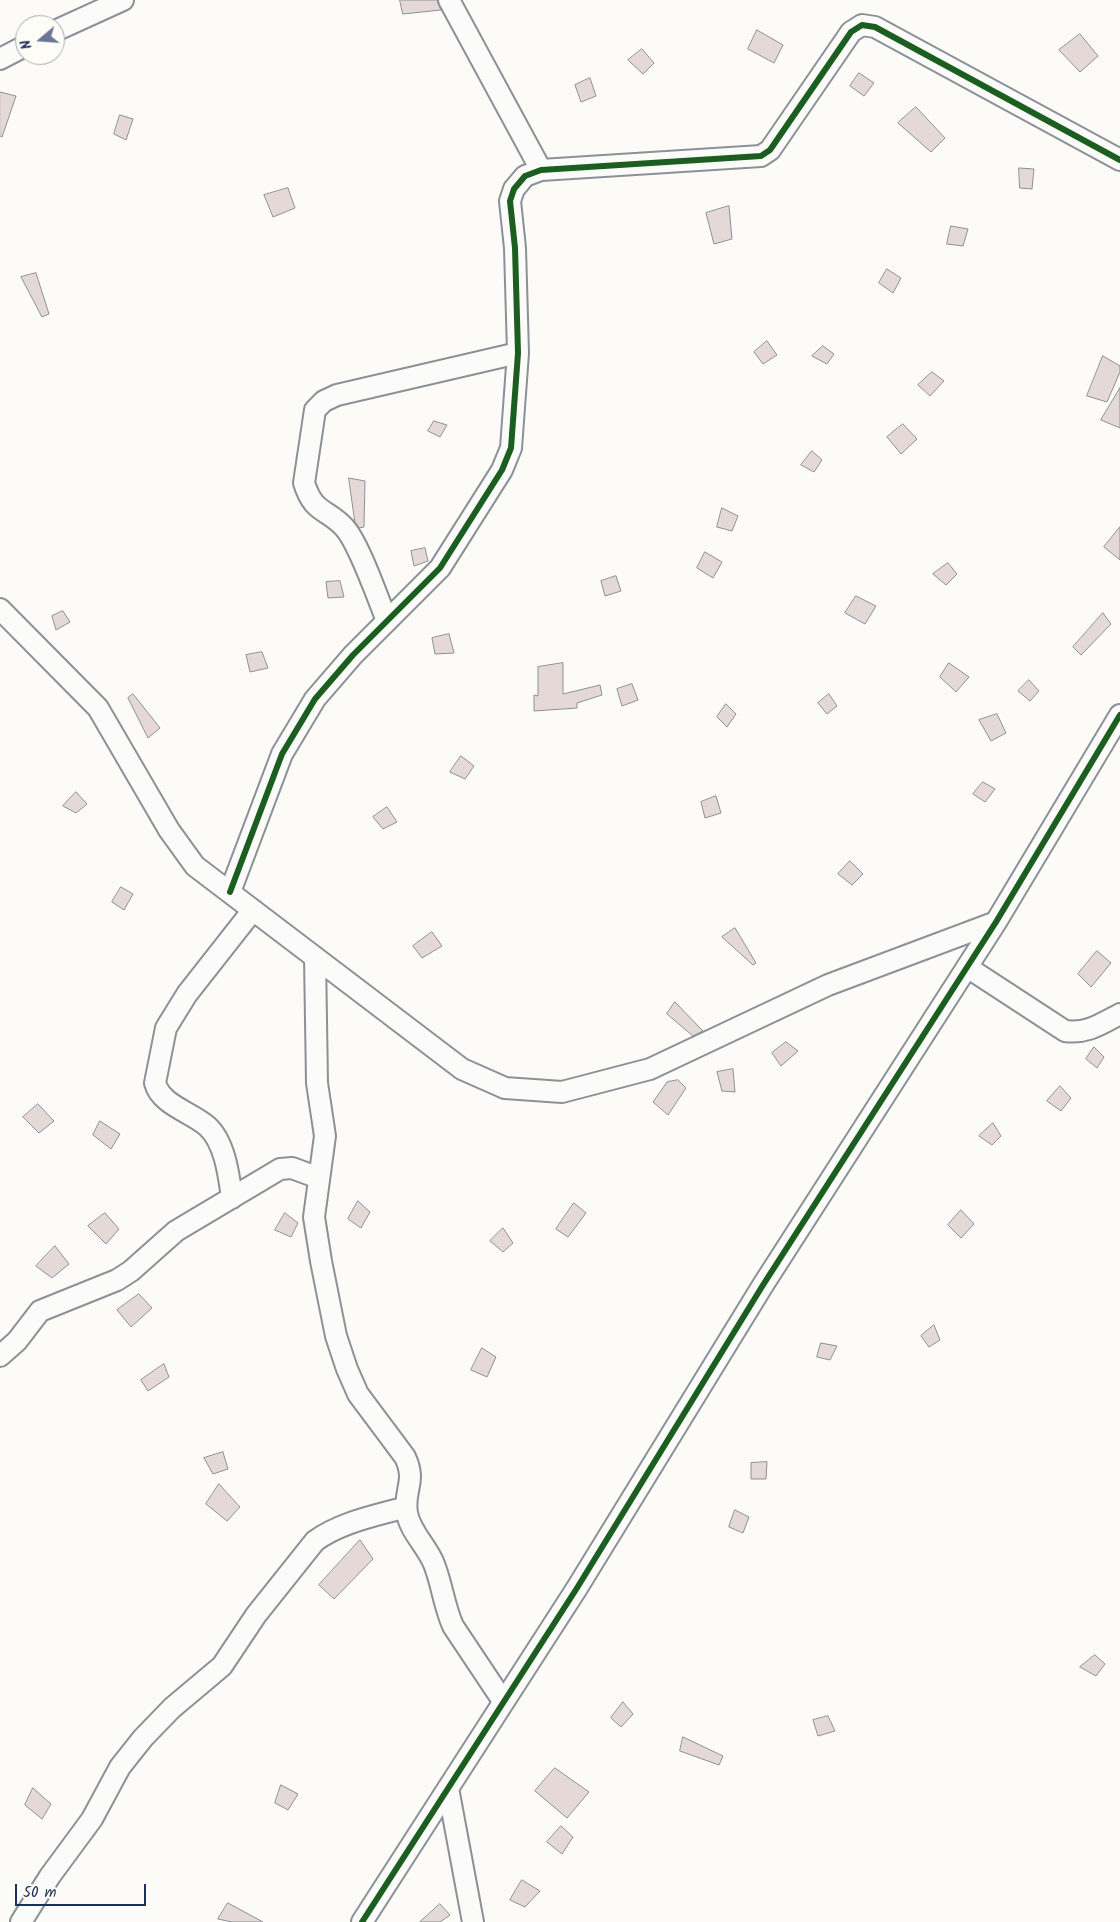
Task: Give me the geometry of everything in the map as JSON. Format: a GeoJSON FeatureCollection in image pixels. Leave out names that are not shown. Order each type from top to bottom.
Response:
{"type":"FeatureCollection","features":[{"type":"Feature","properties":{"kind":"street"},"geometry":{"type":"LineString","coordinates":[[65,26],[123,0]]}},
{"type":"Feature","properties":{"kind":"street"},"geometry":{"type":"LineString","coordinates":[[449,0],[541,170]]}},
{"type":"Feature","properties":{"kind":"street"},"geometry":{"type":"LineString","coordinates":[[230,892],[282,754],[315,699],[353,655],[440,568],[502,470],[511,448],[518,353],[515,248],[510,201],[514,190],[525,176],[541,170],[761,156],[770,150],[851,32],[862,25],[875,26],[1120,160]]}},
{"type":"Feature","properties":{"kind":"street"},"geometry":{"type":"LineString","coordinates":[[0,59],[15,51]]}},
{"type":"Feature","properties":{"kind":"street"},"geometry":{"type":"LineString","coordinates":[[387,621],[360,557],[344,528],[314,505],[304,483],[315,410],[324,401],[337,394],[518,353]]}},
{"type":"Feature","properties":{"kind":"street"},"geometry":{"type":"LineString","coordinates":[[1,614],[98,708],[168,830],[195,866],[462,1069],[505,1088],[562,1092],[650,1069],[828,985],[996,922]]}},
{"type":"Feature","properties":{"kind":"street"},"geometry":{"type":"LineString","coordinates":[[362,1922],[577,1588],[763,1285],[996,922],[1120,715]]}},
{"type":"Feature","properties":{"kind":"street"},"geometry":{"type":"LineString","coordinates":[[232,1198],[229,1177],[219,1144],[208,1127],[163,1097],[155,1083],[166,1028],[187,994],[253,910]]}},
{"type":"Feature","properties":{"kind":"street"},"geometry":{"type":"LineString","coordinates":[[315,958],[317,1083],[325,1136],[314,1217],[336,1336],[358,1394],[405,1456],[409,1465],[411,1475],[406,1506],[407,1515],[433,1561],[439,1577],[447,1614],[503,1701]]}},
{"type":"Feature","properties":{"kind":"street"},"geometry":{"type":"LineString","coordinates":[[967,967],[1065,1031],[1078,1033],[1091,1030],[1120,1014]]}},
{"type":"Feature","properties":{"kind":"street"},"geometry":{"type":"LineString","coordinates":[[0,1356],[17,1341],[40,1311],[117,1280],[131,1271],[176,1231],[286,1167],[319,1178]]}},
{"type":"Feature","properties":{"kind":"street"},"geometry":{"type":"LineString","coordinates":[[21,1922],[50,1876],[92,1819],[120,1768],[132,1752],[172,1708],[222,1666],[256,1615],[315,1541],[326,1532],[406,1506]]}},
{"type":"Feature","properties":{"kind":"street"},"geometry":{"type":"LineString","coordinates":[[448,1788],[473,1922]]}},
{"type":"Feature","properties":{"kind":"building"},"geometry":{"type":"Polygon","coordinates":[[[400,0],[437,0],[441,10],[403,14],[400,0]]]}},
{"type":"Feature","properties":{"kind":"building"},"geometry":{"type":"Polygon","coordinates":[[[757,30],[783,45],[774,63],[748,49],[757,30]]]}},
{"type":"Feature","properties":{"kind":"building"},"geometry":{"type":"Polygon","coordinates":[[[1080,34],[1098,56],[1080,72],[1059,50],[1080,34]]]}},
{"type":"Feature","properties":{"kind":"building"},"geometry":{"type":"Polygon","coordinates":[[[642,49],[654,63],[643,74],[628,60],[642,49]]]}},
{"type":"Feature","properties":{"kind":"building"},"geometry":{"type":"Polygon","coordinates":[[[859,73],[874,83],[864,96],[850,86],[859,73]]]}},
{"type":"Feature","properties":{"kind":"building"},"geometry":{"type":"Polygon","coordinates":[[[590,78],[596,96],[581,102],[575,85],[590,78]]]}},
{"type":"Feature","properties":{"kind":"building"},"geometry":{"type":"Polygon","coordinates":[[[0,92],[16,96],[2,137],[0,136],[0,92]]]}},
{"type":"Feature","properties":{"kind":"building"},"geometry":{"type":"Polygon","coordinates":[[[916,107],[945,138],[931,152],[898,123],[916,107]]]}},
{"type":"Feature","properties":{"kind":"building"},"geometry":{"type":"Polygon","coordinates":[[[120,115],[133,119],[126,140],[114,134],[120,115]]]}},
{"type":"Feature","properties":{"kind":"building"},"geometry":{"type":"Polygon","coordinates":[[[1019,168],[1034,169],[1032,189],[1020,188],[1019,168]]]}},
{"type":"Feature","properties":{"kind":"building"},"geometry":{"type":"Polygon","coordinates":[[[288,188],[295,208],[273,217],[264,195],[288,188]]]}},
{"type":"Feature","properties":{"kind":"building"},"geometry":{"type":"Polygon","coordinates":[[[729,206],[732,239],[714,244],[706,213],[729,206]]]}},
{"type":"Feature","properties":{"kind":"building"},"geometry":{"type":"Polygon","coordinates":[[[951,226],[968,229],[963,246],[947,244],[951,226]]]}},
{"type":"Feature","properties":{"kind":"building"},"geometry":{"type":"Polygon","coordinates":[[[887,269],[901,278],[893,293],[879,283],[887,269]]]}},
{"type":"Feature","properties":{"kind":"building"},"geometry":{"type":"Polygon","coordinates":[[[36,273],[49,314],[42,317],[21,277],[36,273]]]}},
{"type":"Feature","properties":{"kind":"building"},"geometry":{"type":"Polygon","coordinates":[[[767,341],[777,355],[763,364],[754,352],[767,341]]]}},
{"type":"Feature","properties":{"kind":"building"},"geometry":{"type":"Polygon","coordinates":[[[823,346],[834,354],[827,364],[812,356],[823,346]]]}},
{"type":"Feature","properties":{"kind":"building"},"geometry":{"type":"Polygon","coordinates":[[[1103,356],[1120,366],[1120,372],[1107,402],[1087,396],[1103,356]]]}},
{"type":"Feature","properties":{"kind":"building"},"geometry":{"type":"Polygon","coordinates":[[[932,372],[944,381],[930,396],[918,385],[932,372]]]}},
{"type":"Feature","properties":{"kind":"building"},"geometry":{"type":"Polygon","coordinates":[[[1120,388],[1120,428],[1101,420],[1120,388]]]}},
{"type":"Feature","properties":{"kind":"building"},"geometry":{"type":"Polygon","coordinates":[[[434,421],[447,425],[440,437],[428,431],[434,421]]]}},
{"type":"Feature","properties":{"kind":"building"},"geometry":{"type":"Polygon","coordinates":[[[903,424],[917,439],[901,454],[887,437],[903,424]]]}},
{"type":"Feature","properties":{"kind":"building"},"geometry":{"type":"Polygon","coordinates":[[[812,451],[822,460],[814,472],[801,465],[812,451]]]}},
{"type":"Feature","properties":{"kind":"building"},"geometry":{"type":"Polygon","coordinates":[[[349,478],[365,481],[364,527],[359,528],[355,522],[349,478]]]}},
{"type":"Feature","properties":{"kind":"building"},"geometry":{"type":"Polygon","coordinates":[[[722,508],[738,516],[732,531],[717,527],[722,508]]]}},
{"type":"Feature","properties":{"kind":"building"},"geometry":{"type":"Polygon","coordinates":[[[1120,527],[1120,560],[1104,547],[1120,527]]]}},
{"type":"Feature","properties":{"kind":"building"},"geometry":{"type":"Polygon","coordinates":[[[425,548],[428,561],[414,566],[411,551],[425,548]]]}},
{"type":"Feature","properties":{"kind":"building"},"geometry":{"type":"Polygon","coordinates":[[[705,552],[722,562],[713,578],[697,568],[705,552]]]}},
{"type":"Feature","properties":{"kind":"building"},"geometry":{"type":"Polygon","coordinates":[[[948,563],[957,574],[946,585],[933,574],[948,563]]]}},
{"type":"Feature","properties":{"kind":"building"},"geometry":{"type":"Polygon","coordinates":[[[616,576],[621,591],[605,596],[601,581],[616,576]]]}},
{"type":"Feature","properties":{"kind":"building"},"geometry":{"type":"Polygon","coordinates":[[[340,581],[344,597],[328,598],[326,582],[340,581]]]}},
{"type":"Feature","properties":{"kind":"building"},"geometry":{"type":"Polygon","coordinates":[[[856,596],[876,606],[865,624],[845,613],[856,596]]]}},
{"type":"Feature","properties":{"kind":"building"},"geometry":{"type":"Polygon","coordinates":[[[63,611],[70,622],[56,630],[52,616],[63,611]]]}},
{"type":"Feature","properties":{"kind":"building"},"geometry":{"type":"Polygon","coordinates":[[[1103,613],[1111,624],[1081,655],[1073,647],[1103,613]]]}},
{"type":"Feature","properties":{"kind":"building"},"geometry":{"type":"Polygon","coordinates":[[[449,634],[454,653],[435,654],[432,638],[449,634]]]}},
{"type":"Feature","properties":{"kind":"building"},"geometry":{"type":"Polygon","coordinates":[[[262,652],[268,668],[250,672],[246,655],[262,652]]]}},
{"type":"Feature","properties":{"kind":"building"},"geometry":{"type":"Polygon","coordinates":[[[563,663],[563,694],[600,685],[602,695],[577,703],[577,708],[534,711],[534,695],[538,696],[538,667],[563,663]]]}},
{"type":"Feature","properties":{"kind":"building"},"geometry":{"type":"Polygon","coordinates":[[[949,663],[969,677],[956,692],[940,677],[949,663]]]}},
{"type":"Feature","properties":{"kind":"building"},"geometry":{"type":"Polygon","coordinates":[[[1029,680],[1039,691],[1030,701],[1018,691],[1029,680]]]}},
{"type":"Feature","properties":{"kind":"building"},"geometry":{"type":"Polygon","coordinates":[[[632,684],[638,700],[622,706],[617,689],[632,684]]]}},
{"type":"Feature","properties":{"kind":"building"},"geometry":{"type":"Polygon","coordinates":[[[133,694],[160,728],[148,738],[128,698],[133,694]]]}},
{"type":"Feature","properties":{"kind":"building"},"geometry":{"type":"Polygon","coordinates":[[[829,694],[837,706],[827,714],[818,703],[829,694]]]}},
{"type":"Feature","properties":{"kind":"building"},"geometry":{"type":"Polygon","coordinates":[[[726,704],[736,714],[727,727],[717,717],[726,704]]]}},
{"type":"Feature","properties":{"kind":"building"},"geometry":{"type":"Polygon","coordinates":[[[997,714],[1006,733],[991,741],[979,720],[997,714]]]}},
{"type":"Feature","properties":{"kind":"building"},"geometry":{"type":"Polygon","coordinates":[[[461,756],[474,766],[465,779],[450,772],[461,756]]]}},
{"type":"Feature","properties":{"kind":"building"},"geometry":{"type":"Polygon","coordinates":[[[983,782],[995,789],[985,802],[973,794],[983,782]]]}},
{"type":"Feature","properties":{"kind":"building"},"geometry":{"type":"Polygon","coordinates":[[[76,792],[87,804],[76,813],[63,806],[76,792]]]}},
{"type":"Feature","properties":{"kind":"building"},"geometry":{"type":"Polygon","coordinates":[[[716,796],[721,813],[705,818],[701,802],[716,796]]]}},
{"type":"Feature","properties":{"kind":"building"},"geometry":{"type":"Polygon","coordinates":[[[387,807],[397,822],[383,829],[373,817],[387,807]]]}},
{"type":"Feature","properties":{"kind":"building"},"geometry":{"type":"Polygon","coordinates":[[[850,861],[863,874],[852,885],[838,874],[850,861]]]}},
{"type":"Feature","properties":{"kind":"building"},"geometry":{"type":"Polygon","coordinates":[[[121,887],[133,894],[124,910],[112,902],[121,887]]]}},
{"type":"Feature","properties":{"kind":"building"},"geometry":{"type":"Polygon","coordinates":[[[735,928],[756,963],[753,965],[722,937],[735,928]]]}},
{"type":"Feature","properties":{"kind":"building"},"geometry":{"type":"Polygon","coordinates":[[[432,932],[442,946],[422,958],[413,946],[432,932]]]}},
{"type":"Feature","properties":{"kind":"building"},"geometry":{"type":"Polygon","coordinates":[[[1097,951],[1111,963],[1091,987],[1078,974],[1097,951]]]}},
{"type":"Feature","properties":{"kind":"building"},"geometry":{"type":"Polygon","coordinates":[[[675,1002],[703,1031],[693,1036],[667,1014],[675,1002]]]}},
{"type":"Feature","properties":{"kind":"building"},"geometry":{"type":"Polygon","coordinates":[[[786,1042],[798,1051],[781,1066],[772,1053],[786,1042]]]}},
{"type":"Feature","properties":{"kind":"building"},"geometry":{"type":"Polygon","coordinates":[[[1094,1047],[1104,1057],[1097,1068],[1086,1059],[1094,1047]]]}},
{"type":"Feature","properties":{"kind":"building"},"geometry":{"type":"Polygon","coordinates":[[[733,1069],[735,1092],[722,1091],[717,1072],[733,1069]]]}},
{"type":"Feature","properties":{"kind":"building"},"geometry":{"type":"Polygon","coordinates":[[[678,1080],[686,1088],[668,1115],[653,1102],[667,1082],[678,1080]]]}},
{"type":"Feature","properties":{"kind":"building"},"geometry":{"type":"Polygon","coordinates":[[[1060,1086],[1071,1098],[1061,1111],[1047,1101],[1060,1086]]]}},
{"type":"Feature","properties":{"kind":"building"},"geometry":{"type":"Polygon","coordinates":[[[38,1104],[54,1121],[39,1133],[23,1117],[38,1104]]]}},
{"type":"Feature","properties":{"kind":"building"},"geometry":{"type":"Polygon","coordinates":[[[100,1121],[120,1134],[111,1149],[93,1135],[100,1121]]]}},
{"type":"Feature","properties":{"kind":"building"},"geometry":{"type":"Polygon","coordinates":[[[993,1123],[1001,1136],[992,1145],[979,1136],[993,1123]]]}},
{"type":"Feature","properties":{"kind":"building"},"geometry":{"type":"Polygon","coordinates":[[[358,1201],[370,1212],[361,1228],[348,1219],[358,1201]]]}},
{"type":"Feature","properties":{"kind":"building"},"geometry":{"type":"Polygon","coordinates":[[[574,1203],[586,1213],[568,1237],[556,1229],[574,1203]]]}},
{"type":"Feature","properties":{"kind":"building"},"geometry":{"type":"Polygon","coordinates":[[[961,1210],[974,1224],[961,1238],[948,1225],[961,1210]]]}},
{"type":"Feature","properties":{"kind":"building"},"geometry":{"type":"Polygon","coordinates":[[[105,1213],[119,1229],[106,1244],[88,1226],[105,1213]]]}},
{"type":"Feature","properties":{"kind":"building"},"geometry":{"type":"Polygon","coordinates":[[[285,1213],[298,1223],[291,1237],[275,1230],[285,1213]]]}},
{"type":"Feature","properties":{"kind":"building"},"geometry":{"type":"Polygon","coordinates":[[[503,1228],[513,1243],[503,1252],[490,1241],[503,1228]]]}},
{"type":"Feature","properties":{"kind":"building"},"geometry":{"type":"Polygon","coordinates":[[[55,1246],[69,1264],[52,1278],[36,1266],[55,1246]]]}},
{"type":"Feature","properties":{"kind":"building"},"geometry":{"type":"Polygon","coordinates":[[[139,1294],[152,1308],[131,1327],[117,1310],[139,1294]]]}},
{"type":"Feature","properties":{"kind":"building"},"geometry":{"type":"Polygon","coordinates":[[[934,1325],[940,1340],[929,1347],[921,1336],[934,1325]]]}},
{"type":"Feature","properties":{"kind":"building"},"geometry":{"type":"Polygon","coordinates":[[[821,1343],[837,1346],[830,1360],[817,1357],[821,1343]]]}},
{"type":"Feature","properties":{"kind":"building"},"geometry":{"type":"Polygon","coordinates":[[[482,1348],[496,1357],[487,1377],[471,1370],[482,1348]]]}},
{"type":"Feature","properties":{"kind":"building"},"geometry":{"type":"Polygon","coordinates":[[[164,1364],[169,1377],[148,1391],[141,1380],[164,1364]]]}},
{"type":"Feature","properties":{"kind":"building"},"geometry":{"type":"Polygon","coordinates":[[[223,1452],[228,1469],[213,1474],[204,1458],[223,1452]]]}},
{"type":"Feature","properties":{"kind":"building"},"geometry":{"type":"Polygon","coordinates":[[[767,1462],[766,1479],[751,1479],[751,1463],[767,1462]]]}},
{"type":"Feature","properties":{"kind":"building"},"geometry":{"type":"Polygon","coordinates":[[[219,1484],[240,1507],[227,1521],[206,1504],[219,1484]]]}},
{"type":"Feature","properties":{"kind":"building"},"geometry":{"type":"Polygon","coordinates":[[[735,1510],[749,1517],[743,1533],[729,1527],[735,1510]]]}},
{"type":"Feature","properties":{"kind":"building"},"geometry":{"type":"Polygon","coordinates":[[[360,1540],[373,1559],[334,1599],[319,1585],[360,1540]]]}},
{"type":"Feature","properties":{"kind":"building"},"geometry":{"type":"Polygon","coordinates":[[[1095,1655],[1105,1664],[1096,1676],[1080,1667],[1095,1655]]]}},
{"type":"Feature","properties":{"kind":"building"},"geometry":{"type":"Polygon","coordinates":[[[623,1702],[633,1714],[621,1727],[611,1718],[623,1702]]]}},
{"type":"Feature","properties":{"kind":"building"},"geometry":{"type":"Polygon","coordinates":[[[828,1716],[835,1731],[818,1736],[813,1720],[828,1716]]]}},
{"type":"Feature","properties":{"kind":"building"},"geometry":{"type":"Polygon","coordinates":[[[683,1737],[723,1756],[719,1765],[680,1751],[683,1737]]]}},
{"type":"Feature","properties":{"kind":"building"},"geometry":{"type":"Polygon","coordinates":[[[555,1768],[589,1792],[567,1818],[535,1791],[555,1768]]]}},
{"type":"Feature","properties":{"kind":"building"},"geometry":{"type":"Polygon","coordinates":[[[281,1785],[298,1794],[288,1810],[275,1803],[281,1785]]]}},
{"type":"Feature","properties":{"kind":"building"},"geometry":{"type":"Polygon","coordinates":[[[33,1788],[51,1804],[42,1819],[25,1805],[33,1788]]]}},
{"type":"Feature","properties":{"kind":"building"},"geometry":{"type":"Polygon","coordinates":[[[561,1826],[573,1837],[562,1854],[547,1842],[561,1826]]]}},
{"type":"Feature","properties":{"kind":"building"},"geometry":{"type":"Polygon","coordinates":[[[522,1880],[540,1891],[525,1907],[510,1900],[522,1880]]]}},
{"type":"Feature","properties":{"kind":"building"},"geometry":{"type":"Polygon","coordinates":[[[228,1903],[263,1922],[232,1922],[218,1919],[228,1903]]]}},
{"type":"Feature","properties":{"kind":"building"},"geometry":{"type":"Polygon","coordinates":[[[440,1904],[450,1915],[440,1922],[420,1922],[440,1904]]]}},
{"type":"Feature","properties":{"kind":"cycle path"},"geometry":{"type":"LineString","coordinates":[[230,892],[282,754],[315,699],[353,655],[440,568],[502,470],[511,448],[518,353],[515,248],[510,201],[514,189],[525,176],[541,170],[761,156],[770,150],[851,32],[862,25],[875,27],[1120,160]]}},
{"type":"Feature","properties":{"kind":"cycle path"},"geometry":{"type":"LineString","coordinates":[[362,1922],[577,1588],[763,1285],[996,922],[1120,715]]}}]}
